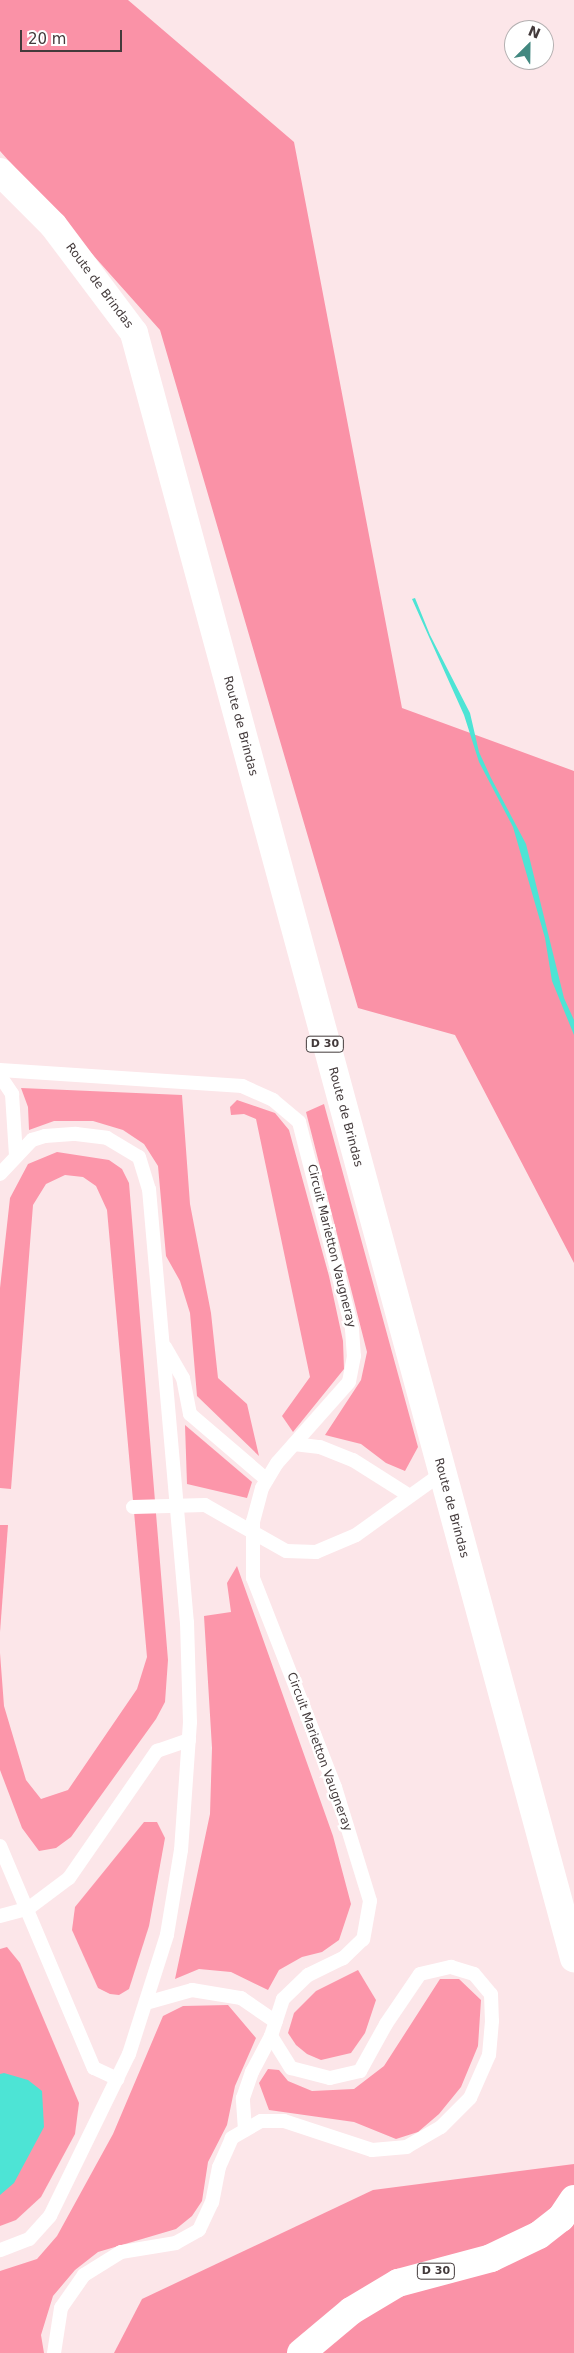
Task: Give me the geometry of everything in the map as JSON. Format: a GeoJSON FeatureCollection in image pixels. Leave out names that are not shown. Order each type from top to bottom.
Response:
{"type":"FeatureCollection","features":[{"type":"Feature","properties":{"kind":"main road","name":"Route de Brindas"},"geometry":{"type":"LineString","coordinates":[[0,172],[53,225],[134,333],[441,1474],[574,1958]]}},
{"type":"Feature","properties":{"kind":"main road","name":"D 30"},"geometry":{"type":"LineString","coordinates":[[301,2353],[351,2311],[398,2283],[491,2258],[539,2236],[561,2218],[574,2199]]}},
{"type":"Feature","properties":{"kind":"lane","name":"Circuit Marietton Vaugneray"},"geometry":{"type":"LineString","coordinates":[[0,1070],[242,1086],[273,1100],[299,1122],[352,1329],[354,1356],[349,1382],[294,1444],[267,1480],[255,1512],[253,1578],[335,1787],[370,1900],[363,1939],[343,1958],[308,1975],[283,1999],[271,2036],[252,2072],[243,2098],[246,2130]]}},
{"type":"Feature","properties":{"kind":"lane"},"geometry":{"type":"LineString","coordinates":[[0,1076],[12,1094],[16,1156]]}},
{"type":"Feature","properties":{"kind":"lane"},"geometry":{"type":"LineString","coordinates":[[0,1174],[32,1140],[76,1134],[107,1138],[139,1157],[149,1189],[187,1622],[189,1740],[181,1850],[168,1925],[130,2054],[50,2216],[29,2239],[0,2250]]}},
{"type":"Feature","properties":{"kind":"lane"},"geometry":{"type":"LineString","coordinates":[[162,1343],[183,1378],[190,1414],[267,1480]]}},
{"type":"Feature","properties":{"kind":"lane"},"geometry":{"type":"LineString","coordinates":[[294,1444],[320,1447],[353,1460],[410,1496]]}},
{"type":"Feature","properties":{"kind":"lane"},"geometry":{"type":"LineString","coordinates":[[133,1507],[205,1505],[286,1551],[316,1552],[356,1534],[441,1474]]}},
{"type":"Feature","properties":{"kind":"lane"},"geometry":{"type":"LineString","coordinates":[[0,1916],[29,1908],[69,1878],[157,1751],[189,1740]]}},
{"type":"Feature","properties":{"kind":"lane"},"geometry":{"type":"LineString","coordinates":[[0,1846],[29,1908],[94,2068],[118,2079]]}},
{"type":"Feature","properties":{"kind":"lane"},"geometry":{"type":"LineString","coordinates":[[54,2353],[61,2308],[84,2276],[121,2252],[176,2243],[199,2230],[212,2202],[219,2167],[232,2138],[262,2121],[284,2121],[372,2150],[406,2147],[441,2127],[470,2098],[489,2055],[491,1994],[474,1974],[451,1967],[420,1974],[386,2024],[360,2071],[330,2078],[291,2068],[271,2036]]}},
{"type":"Feature","properties":{"kind":"lane"},"geometry":{"type":"LineString","coordinates":[[146,2003],[192,1990],[241,1998],[276,2022]]}},
{"type":"Feature","properties":{"kind":"shaded area"},"geometry":{"type":"Polygon","coordinates":[[[0,0],[128,0],[294,142],[402,708],[574,771],[574,1263],[455,1035],[358,1008],[160,330],[0,151],[0,0]]]}},
{"type":"Feature","properties":{"kind":"shaded area"},"geometry":{"type":"Polygon","coordinates":[[[21,1088],[182,1095],[190,1204],[211,1313],[218,1378],[247,1404],[259,1456],[197,1396],[190,1313],[180,1281],[166,1256],[158,1166],[144,1144],[123,1130],[93,1121],[54,1121],[29,1130],[28,1107],[21,1088]]]}},
{"type":"Feature","properties":{"kind":"shaded area"},"geometry":{"type":"Polygon","coordinates":[[[237,1100],[275,1113],[289,1130],[329,1276],[343,1341],[344,1369],[293,1432],[282,1416],[310,1377],[256,1119],[244,1114],[231,1115],[230,1107],[237,1100]]]}},
{"type":"Feature","properties":{"kind":"shaded area"},"geometry":{"type":"Polygon","coordinates":[[[324,1104],[418,1447],[405,1471],[386,1463],[361,1444],[325,1435],[361,1380],[367,1352],[306,1112],[324,1104]]]}},
{"type":"Feature","properties":{"kind":"shaded area"},"geometry":{"type":"Polygon","coordinates":[[[57,1152],[109,1160],[122,1169],[129,1183],[168,1660],[165,1702],[156,1719],[71,1837],[56,1848],[39,1851],[22,1828],[0,1770],[0,1653],[4,1706],[26,1780],[41,1799],[68,1790],[137,1689],[147,1657],[107,1210],[96,1186],[83,1177],[65,1175],[46,1184],[33,1205],[11,1489],[0,1488],[0,1288],[10,1198],[28,1164],[57,1152]]]}},
{"type":"Feature","properties":{"kind":"shaded area"},"geometry":{"type":"Polygon","coordinates":[[[185,1425],[252,1482],[247,1498],[187,1484],[185,1425]]]}},
{"type":"Feature","properties":{"kind":"shaded area"},"geometry":{"type":"Polygon","coordinates":[[[0,1525],[8,1525],[0,1632],[0,1525]]]}},
{"type":"Feature","properties":{"kind":"shaded area"},"geometry":{"type":"Polygon","coordinates":[[[237,1566],[333,1836],[351,1904],[339,1940],[322,1952],[302,1957],[279,1970],[268,1990],[231,1972],[199,1969],[175,1979],[210,1814],[212,1748],[204,1616],[231,1612],[227,1583],[237,1566]]]}},
{"type":"Feature","properties":{"kind":"shaded area"},"geometry":{"type":"Polygon","coordinates":[[[144,1822],[157,1822],[165,1838],[149,1926],[129,1989],[119,1995],[110,1994],[98,1988],[72,1930],[75,1907],[144,1822]]]}},
{"type":"Feature","properties":{"kind":"shaded area"},"geometry":{"type":"Polygon","coordinates":[[[7,1947],[20,1963],[79,2103],[75,2134],[41,2197],[16,2220],[0,2226],[0,1949],[7,1947]]]}},
{"type":"Feature","properties":{"kind":"shaded area"},"geometry":{"type":"Polygon","coordinates":[[[358,1970],[376,2000],[365,2033],[351,2053],[321,2060],[307,2054],[296,2045],[288,2033],[294,2013],[316,1991],[358,1970]]]}},
{"type":"Feature","properties":{"kind":"shaded area"},"geometry":{"type":"Polygon","coordinates":[[[440,1979],[459,1979],[481,2000],[478,2046],[461,2087],[439,2114],[418,2132],[396,2139],[354,2122],[269,2110],[259,2083],[268,2069],[279,2070],[288,2081],[312,2091],[354,2089],[384,2066],[440,1979]]]}},
{"type":"Feature","properties":{"kind":"shaded area"},"geometry":{"type":"Polygon","coordinates":[[[228,2005],[256,2038],[235,2086],[227,2125],[208,2162],[202,2201],[192,2216],[176,2229],[98,2252],[75,2270],[53,2296],[41,2335],[44,2353],[0,2353],[0,2271],[37,2259],[57,2236],[113,2134],[163,2016],[183,2006],[228,2005]]]}},
{"type":"Feature","properties":{"kind":"shaded area"},"geometry":{"type":"Polygon","coordinates":[[[574,2164],[574,2353],[114,2353],[142,2299],[373,2190],[574,2164]]]}},
{"type":"Feature","properties":{"kind":"water"},"geometry":{"type":"Polygon","coordinates":[[[415,598],[430,635],[470,713],[479,752],[526,844],[564,998],[574,1020],[574,1035],[552,981],[545,938],[513,827],[479,762],[464,715],[412,599],[415,598]]]}},
{"type":"Feature","properties":{"kind":"water"},"geometry":{"type":"Polygon","coordinates":[[[4,2073],[28,2080],[42,2091],[44,2127],[14,2183],[0,2195],[0,2074],[4,2073]]]}}]}
